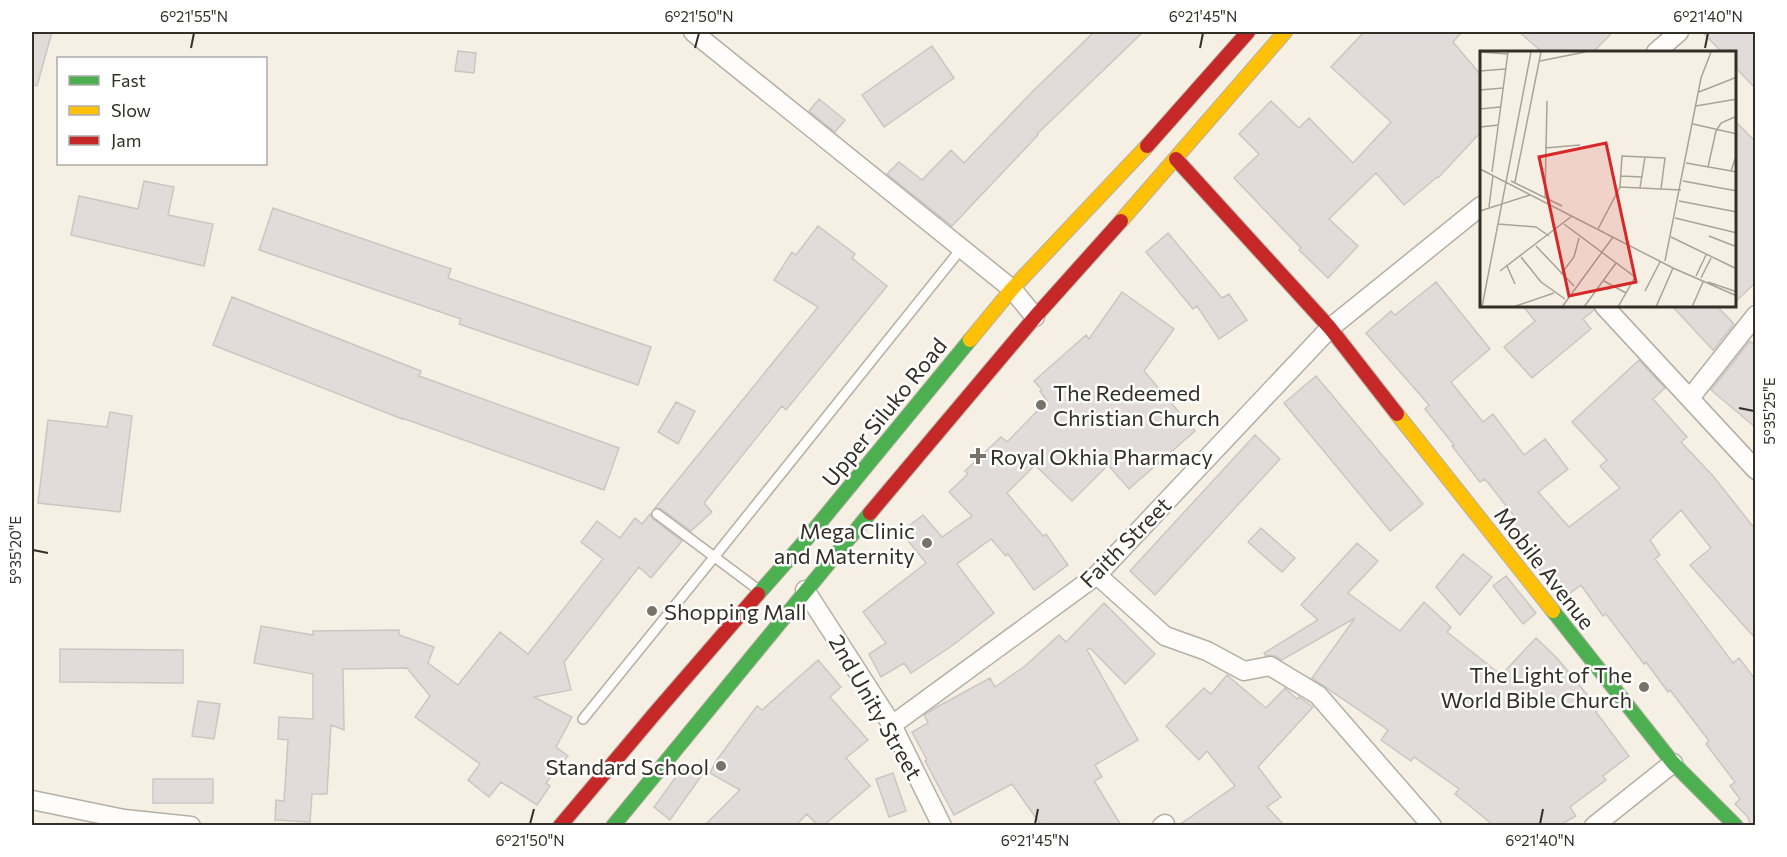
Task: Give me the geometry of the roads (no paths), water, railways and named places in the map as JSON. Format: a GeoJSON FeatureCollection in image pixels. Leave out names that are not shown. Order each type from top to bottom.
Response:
{"type":"FeatureCollection","features":[{"type":"Feature","properties":{"kind":"main road","name":"Upper Siluko Road"},"geometry":{"type":"LineString","coordinates":[[560,825],[761,592],[1011,289],[1161,131],[1248,32]]}},
{"type":"Feature","properties":{"kind":"main road"},"geometry":{"type":"LineString","coordinates":[[613,825],[1035,317],[1176,159],[1285,32]]}},
{"type":"Feature","properties":{"kind":"main road","name":"Mobile Avenue"},"geometry":{"type":"LineString","coordinates":[[1176,159],[1330,328],[1673,763],[1736,825]]}},
{"type":"Feature","properties":{"kind":"street"},"geometry":{"type":"LineString","coordinates":[[693,32],[1011,289],[1035,317]]}},
{"type":"Feature","properties":{"kind":"street"},"geometry":{"type":"LineString","coordinates":[[1657,51],[1679,32]]}},
{"type":"Feature","properties":{"kind":"street","name":"Faith Street"},"geometry":{"type":"LineString","coordinates":[[892,725],[1097,575],[1330,328],[1480,207]]}},
{"type":"Feature","properties":{"kind":"street"},"geometry":{"type":"LineString","coordinates":[[1606,308],[1755,470]]}},
{"type":"Feature","properties":{"kind":"street"},"geometry":{"type":"LineString","coordinates":[[1690,398],[1755,315]]}},
{"type":"Feature","properties":{"kind":"street"},"geometry":{"type":"LineString","coordinates":[[1097,575],[1165,636],[1207,651],[1244,671],[1270,666],[1318,695],[1431,825]]}},
{"type":"Feature","properties":{"kind":"street","name":"2nd Unity Street"},"geometry":{"type":"LineString","coordinates":[[806,590],[892,725],[942,825]]}},
{"type":"Feature","properties":{"kind":"street"},"geometry":{"type":"LineString","coordinates":[[1594,825],[1673,763]]}},
{"type":"Feature","properties":{"kind":"street"},"geometry":{"type":"LineString","coordinates":[[32,800],[124,819],[191,825]]}},
{"type":"Feature","properties":{"kind":"lane"},"geometry":{"type":"LineString","coordinates":[[583,719],[961,249]]}},
{"type":"Feature","properties":{"kind":"lane"},"geometry":{"type":"LineString","coordinates":[[657,514],[761,592]]}},
{"type":"Feature","properties":{"kind":"place","name":"The Redeemed Christian Church"},"geometry":{"type":"Point","coordinates":[1041,405]}},
{"type":"Feature","properties":{"kind":"place","name":"Royal Okhia Pharmacy"},"geometry":{"type":"Point","coordinates":[978,456]}},
{"type":"Feature","properties":{"kind":"place","name":"Mega Clinic and Maternity"},"geometry":{"type":"Point","coordinates":[927,543]}},
{"type":"Feature","properties":{"kind":"place","name":"Shopping Mall"},"geometry":{"type":"Point","coordinates":[652,611]}},
{"type":"Feature","properties":{"kind":"place","name":"The Light of The World Bible Church"},"geometry":{"type":"Point","coordinates":[1644,687]}},
{"type":"Feature","properties":{"kind":"place","name":"Standard School"},"geometry":{"type":"Point","coordinates":[721,766]}}]}
